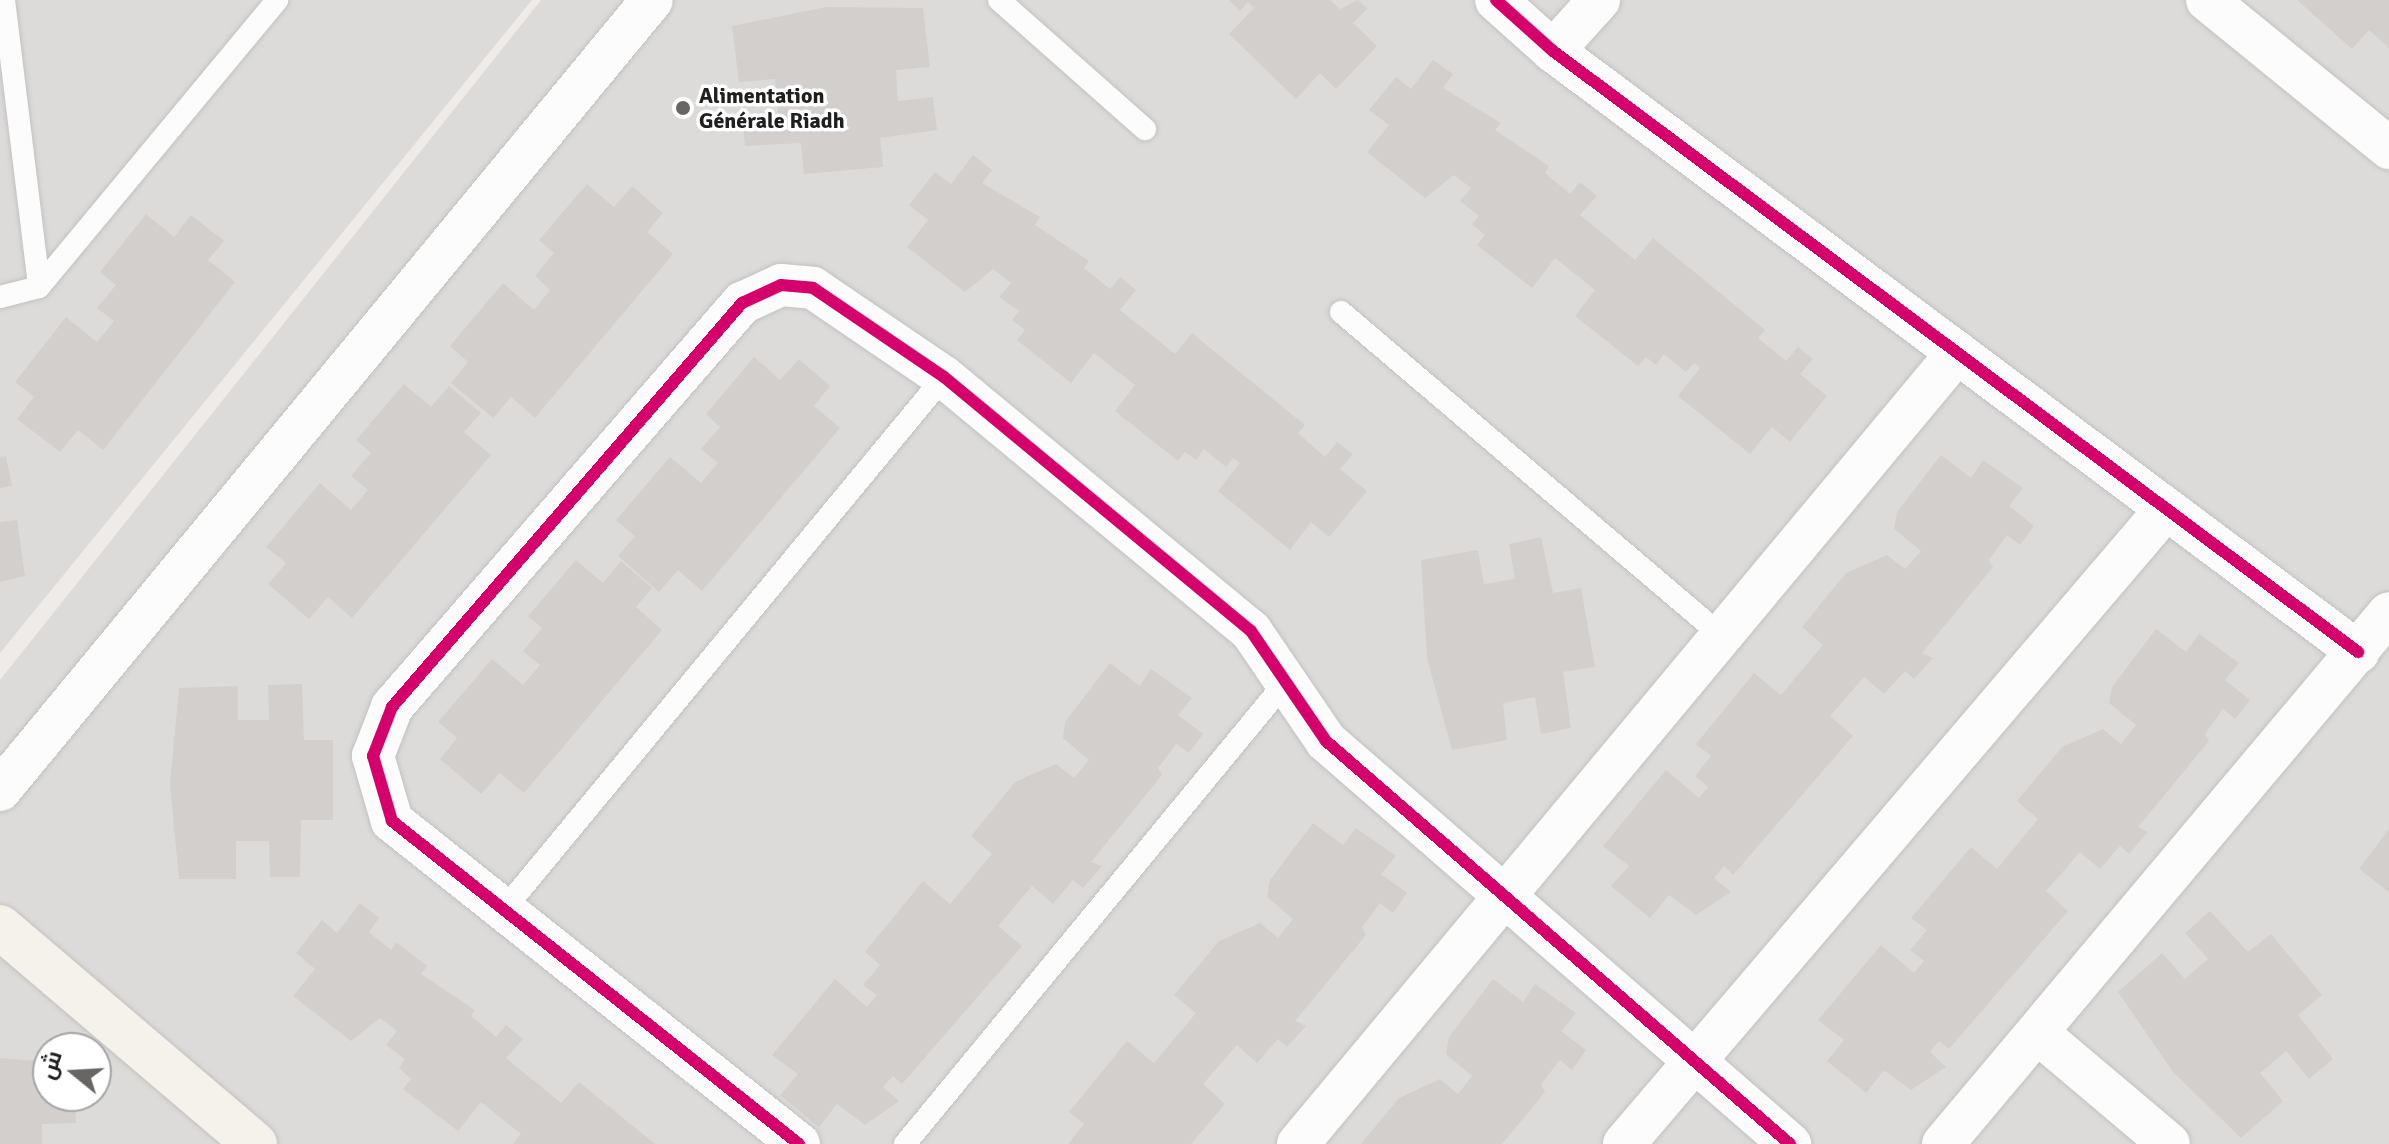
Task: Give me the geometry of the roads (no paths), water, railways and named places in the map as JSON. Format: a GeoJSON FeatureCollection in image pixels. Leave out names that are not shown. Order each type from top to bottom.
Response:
{"type":"FeatureCollection","features":[{"type":"Feature","properties":{"kind":"street"},"geometry":{"type":"LineString","coordinates":[[0,790],[652,0]]}},
{"type":"Feature","properties":{"kind":"street"},"geometry":{"type":"LineString","coordinates":[[1496,0],[1553,51],[2358,652]]}},
{"type":"Feature","properties":{"kind":"street"},"geometry":{"type":"LineString","coordinates":[[1553,51],[1599,0]]}},
{"type":"Feature","properties":{"kind":"street"},"geometry":{"type":"LineString","coordinates":[[2207,0],[2389,148]]}},
{"type":"Feature","properties":{"kind":"street"},"geometry":{"type":"LineString","coordinates":[[799,1144],[506,907],[392,821],[373,756],[392,707],[742,303],[781,285],[813,288],[944,377],[1251,631],[1284,684],[1326,741],[1509,896],[1790,1144]]}},
{"type":"Feature","properties":{"kind":"street"},"geometry":{"type":"LineString","coordinates":[[1298,1144],[1509,896],[1957,353]]}},
{"type":"Feature","properties":{"kind":"street"},"geometry":{"type":"LineString","coordinates":[[1624,1144],[2166,509]]}},
{"type":"Feature","properties":{"kind":"street"},"geometry":{"type":"LineString","coordinates":[[1943,1144],[2039,1034],[2389,613]]}},
{"type":"Feature","properties":{"kind":"street"},"geometry":{"type":"LineString","coordinates":[[0,927],[255,1144]]}},
{"type":"Feature","properties":{"kind":"street"},"geometry":{"type":"LineString","coordinates":[[2039,1034],[2169,1144]]}},
{"type":"Feature","properties":{"kind":"lane"},"geometry":{"type":"LineString","coordinates":[[4,0],[39,287]]}},
{"type":"Feature","properties":{"kind":"lane"},"geometry":{"type":"LineString","coordinates":[[0,297],[39,287],[277,0]]}},
{"type":"Feature","properties":{"kind":"lane"},"geometry":{"type":"LineString","coordinates":[[999,0],[1145,129]]}},
{"type":"Feature","properties":{"kind":"lane"},"geometry":{"type":"LineString","coordinates":[[1341,312],[1722,636]]}},
{"type":"Feature","properties":{"kind":"lane"},"geometry":{"type":"LineString","coordinates":[[506,907],[944,377]]}},
{"type":"Feature","properties":{"kind":"lane"},"geometry":{"type":"LineString","coordinates":[[905,1144],[1284,684]]}},
{"type":"Feature","properties":{"kind":"place","name":"Alimentation Générale Riadh"},"geometry":{"type":"Point","coordinates":[683,108]}}]}
